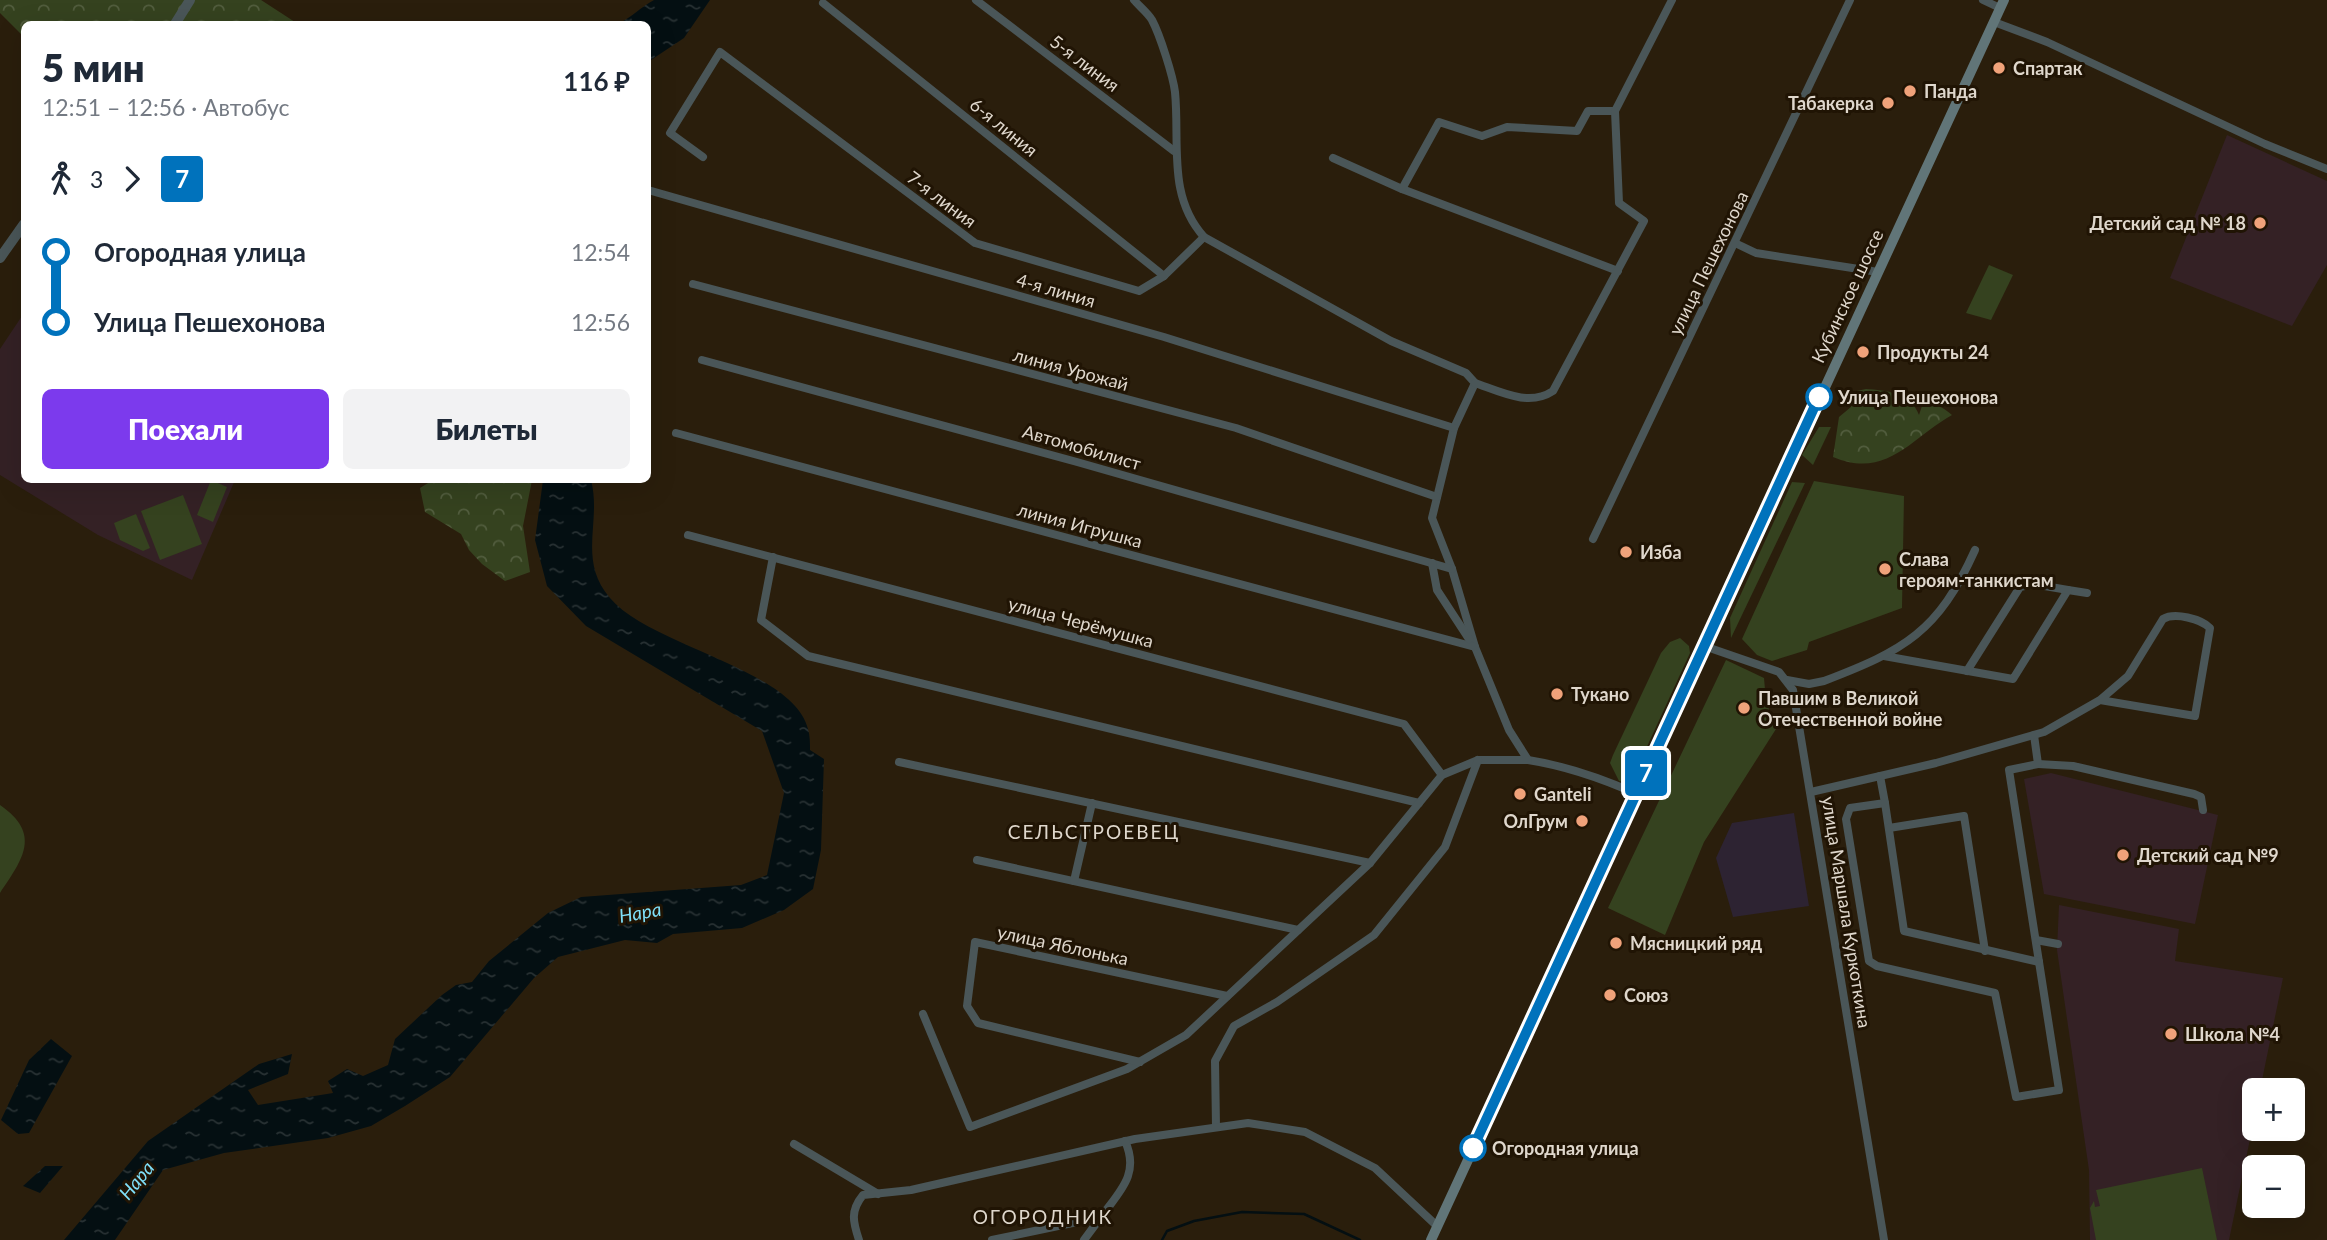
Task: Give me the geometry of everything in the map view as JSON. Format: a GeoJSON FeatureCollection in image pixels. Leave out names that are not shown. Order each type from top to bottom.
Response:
{"type":"FeatureCollection","features":[{"type":"Feature","properties":{"kind":"main road","name":"Кубинское шоссе"},"geometry":{"type":"LineString","coordinates":[[1704,646],[2002,4]]}},
{"type":"Feature","properties":{"kind":"main road"},"geometry":{"type":"LineString","coordinates":[[1430,1240],[1704,646]]}},
{"type":"Feature","properties":{"kind":"street"},"geometry":{"type":"LineString","coordinates":[[176,21],[190,0]]}},
{"type":"Feature","properties":{"kind":"street","name":"5-я линия"},"geometry":{"type":"LineString","coordinates":[[976,0],[1174,151]]}},
{"type":"Feature","properties":{"kind":"street"},"geometry":{"type":"LineString","coordinates":[[1134,0],[1152,19],[1175,90],[1174,151],[1182,202],[1192,223],[1204,237],[1391,341],[1466,373],[1475,383],[1522,399],[1542,398],[1553,391],[1644,221],[1619,203],[1615,111],[1672,0]]}},
{"type":"Feature","properties":{"kind":"street","name":"улица Пешехонова"},"geometry":{"type":"LineString","coordinates":[[1593,539],[1850,0]]}},
{"type":"Feature","properties":{"kind":"street"},"geometry":{"type":"LineString","coordinates":[[1983,0],[2002,4]]}},
{"type":"Feature","properties":{"kind":"street","name":"6-я линия"},"geometry":{"type":"LineString","coordinates":[[823,3],[1164,276]]}},
{"type":"Feature","properties":{"kind":"street"},"geometry":{"type":"LineString","coordinates":[[1994,22],[2047,42],[2265,144],[2327,169]]}},
{"type":"Feature","properties":{"kind":"street","name":"7-я линия"},"geometry":{"type":"LineString","coordinates":[[703,157],[670,133],[720,52],[975,243],[1139,290],[1164,276],[1204,237]]}},
{"type":"Feature","properties":{"kind":"street"},"geometry":{"type":"LineString","coordinates":[[1402,189],[1438,122],[1482,136],[1507,127],[1577,131],[1588,111],[1615,111]]}},
{"type":"Feature","properties":{"kind":"street"},"geometry":{"type":"LineString","coordinates":[[1333,158],[1402,189],[1618,271]]}},
{"type":"Feature","properties":{"kind":"street","name":"4-я линия"},"geometry":{"type":"LineString","coordinates":[[651,191],[1164,337],[1454,428]]}},
{"type":"Feature","properties":{"kind":"street"},"geometry":{"type":"LineString","coordinates":[[0,258],[21,228]]}},
{"type":"Feature","properties":{"kind":"street"},"geometry":{"type":"LineString","coordinates":[[1735,243],[1756,253],[1878,272]]}},
{"type":"Feature","properties":{"kind":"street","name":"линия Урожай"},"geometry":{"type":"LineString","coordinates":[[693,284],[1236,428],[1437,497]]}},
{"type":"Feature","properties":{"kind":"street","name":"Автомобилист"},"geometry":{"type":"LineString","coordinates":[[702,360],[1452,569]]}},
{"type":"Feature","properties":{"kind":"street"},"geometry":{"type":"LineString","coordinates":[[1475,383],[1454,428],[1432,518],[1452,569],[1475,647],[1508,730],[1528,760]]}},
{"type":"Feature","properties":{"kind":"street","name":"линия Игрушка"},"geometry":{"type":"LineString","coordinates":[[676,433],[1475,647]]}},
{"type":"Feature","properties":{"kind":"street","name":"улица Черёмушка"},"geometry":{"type":"LineString","coordinates":[[688,535],[1404,724],[1442,775]]}},
{"type":"Feature","properties":{"kind":"street"},"geometry":{"type":"LineString","coordinates":[[1704,646],[1779,672],[1787,680],[1809,684],[1824,681],[1884,656],[1909,642],[1936,619],[1975,550]]}},
{"type":"Feature","properties":{"kind":"street"},"geometry":{"type":"LineString","coordinates":[[772,557],[761,620],[808,656],[1419,803]]}},
{"type":"Feature","properties":{"kind":"street"},"geometry":{"type":"LineString","coordinates":[[1432,563],[1437,590],[1475,647]]}},
{"type":"Feature","properties":{"kind":"street"},"geometry":{"type":"LineString","coordinates":[[1967,671],[2020,587],[2033,583],[2087,593]]}},
{"type":"Feature","properties":{"kind":"street"},"geometry":{"type":"LineString","coordinates":[[1884,656],[2013,680],[2068,590]]}},
{"type":"Feature","properties":{"kind":"street"},"geometry":{"type":"LineString","coordinates":[[1811,792],[2034,735],[2101,699],[2128,676],[2163,619],[2169,616],[2201,621],[2210,628],[2195,716],[2101,699]]}},
{"type":"Feature","properties":{"kind":"street","name":"улица Маршала Куркоткина"},"geometry":{"type":"LineString","coordinates":[[1787,680],[1797,705],[1884,1240]]}},
{"type":"Feature","properties":{"kind":"street"},"geometry":{"type":"LineString","coordinates":[[2034,735],[2038,764]]}},
{"type":"Feature","properties":{"kind":"street"},"geometry":{"type":"LineString","coordinates":[[1216,1127],[1215,1061],[1234,1026],[1277,1003],[1374,935],[1445,847],[1478,760]]}},
{"type":"Feature","properties":{"kind":"street"},"geometry":{"type":"LineString","coordinates":[[923,1014],[970,1128],[1140,1062],[1186,1035],[1370,863],[1442,775],[1478,760],[1528,760],[1556,764],[1604,779],[1637,794]]}},
{"type":"Feature","properties":{"kind":"street"},"geometry":{"type":"LineString","coordinates":[[900,762],[1370,863]]}},
{"type":"Feature","properties":{"kind":"street"},"geometry":{"type":"LineString","coordinates":[[1885,803],[1850,808],[1846,815],[1869,961],[1877,966],[1995,993],[2016,1097],[2059,1090],[2009,770],[2038,764],[2073,765],[2194,794],[2201,797],[2203,810]]}},
{"type":"Feature","properties":{"kind":"street"},"geometry":{"type":"LineString","coordinates":[[1880,776],[1904,931],[2039,962]]}},
{"type":"Feature","properties":{"kind":"street"},"geometry":{"type":"LineString","coordinates":[[1074,881],[1092,803]]}},
{"type":"Feature","properties":{"kind":"street"},"geometry":{"type":"LineString","coordinates":[[1889,828],[1964,816],[1985,951]]}},
{"type":"Feature","properties":{"kind":"street"},"geometry":{"type":"LineString","coordinates":[[977,860],[1298,930]]}},
{"type":"Feature","properties":{"kind":"street"},"geometry":{"type":"LineString","coordinates":[[2036,940],[2058,944]]}},
{"type":"Feature","properties":{"kind":"street","name":"улица Яблонька"},"geometry":{"type":"LineString","coordinates":[[1140,1062],[978,1023],[967,1006],[975,942],[1227,996]]}},
{"type":"Feature","properties":{"kind":"street"},"geometry":{"type":"LineString","coordinates":[[859,1240],[853,1221],[853,1206],[863,1195],[911,1190],[1125,1142],[1248,1123],[1304,1132],[1375,1168],[1437,1226]]}},
{"type":"Feature","properties":{"kind":"street"},"geometry":{"type":"LineString","coordinates":[[1084,1240],[1129,1174],[1132,1157],[1125,1142]]}},
{"type":"Feature","properties":{"kind":"street"},"geometry":{"type":"LineString","coordinates":[[794,1144],[878,1194]]}},
{"type":"Feature","properties":{"kind":"street"},"geometry":{"type":"LineString","coordinates":[[992,1240],[1101,1217]]}},
{"type":"Feature","properties":{"kind":"shaded area","name":"Детский сад № 18"},"geometry":{"type":"Polygon","coordinates":[[[2227,135],[2327,181],[2327,265],[2292,326],[2170,278],[2227,135]]]}},
{"type":"Feature","properties":{"kind":"shaded area"},"geometry":{"type":"Polygon","coordinates":[[[21,318],[21,483],[234,483],[192,580],[98,535],[0,475],[0,349],[21,318]]]}},
{"type":"Feature","properties":{"kind":"shaded area","name":"Детский сад №9"},"geometry":{"type":"Polygon","coordinates":[[[2051,773],[2218,815],[2195,924],[2044,894],[2024,779],[2051,773]]]}},
{"type":"Feature","properties":{"kind":"shaded area"},"geometry":{"type":"Polygon","coordinates":[[[1794,813],[1809,906],[1733,917],[1716,858],[1732,823],[1794,813]]]}},
{"type":"Feature","properties":{"kind":"shaded area","name":"Школа №4"},"geometry":{"type":"Polygon","coordinates":[[[2059,905],[2179,929],[2175,961],[2283,978],[2262,1078],[2242,1078],[2242,1141],[2250,1141],[2247,1155],[2242,1155],[2242,1178],[2229,1240],[2090,1240],[2089,1170],[2057,950],[2059,905]]]}},
{"type":"Feature","properties":{"kind":"green space"},"geometry":{"type":"Polygon","coordinates":[[[0,0],[261,0],[293,21],[21,21],[21,34],[0,13],[0,0]]]}},
{"type":"Feature","properties":{"kind":"green space"},"geometry":{"type":"Polygon","coordinates":[[[1989,265],[2013,275],[1991,320],[1966,313],[1989,265]]]}},
{"type":"Feature","properties":{"kind":"green space"},"geometry":{"type":"Polygon","coordinates":[[[1866,389],[1904,397],[1919,415],[1922,406],[1935,405],[1952,415],[1884,460],[1852,463],[1833,457],[1839,417],[1851,407],[1852,392],[1866,389]]]}},
{"type":"Feature","properties":{"kind":"green space"},"geometry":{"type":"Polygon","coordinates":[[[1819,427],[1831,427],[1813,465],[1802,455],[1819,427]]]}},
{"type":"Feature","properties":{"kind":"green space"},"geometry":{"type":"Polygon","coordinates":[[[1814,481],[1904,496],[1902,608],[1809,642],[1807,650],[1772,661],[1757,655],[1742,639],[1814,481]]]}},
{"type":"Feature","properties":{"kind":"green space"},"geometry":{"type":"Polygon","coordinates":[[[1792,482],[1805,483],[1731,638],[1730,618],[1792,482]]]}},
{"type":"Feature","properties":{"kind":"green space"},"geometry":{"type":"Polygon","coordinates":[[[210,483],[227,487],[213,522],[197,515],[210,483]]]}},
{"type":"Feature","properties":{"kind":"green space"},"geometry":{"type":"Polygon","coordinates":[[[428,483],[531,483],[523,526],[530,572],[505,581],[482,564],[469,550],[461,534],[425,512],[420,488],[428,483]]]}},
{"type":"Feature","properties":{"kind":"green space"},"geometry":{"type":"Polygon","coordinates":[[[183,495],[202,544],[160,560],[141,511],[183,495]]]}},
{"type":"Feature","properties":{"kind":"green space"},"geometry":{"type":"Polygon","coordinates":[[[136,514],[150,548],[143,551],[120,540],[114,523],[136,514]]]}},
{"type":"Feature","properties":{"kind":"green space"},"geometry":{"type":"Polygon","coordinates":[[[1680,638],[1689,646],[1690,653],[1633,777],[1624,782],[1619,781],[1610,763],[1613,755],[1661,653],[1670,642],[1680,638]]]}},
{"type":"Feature","properties":{"kind":"green space"},"geometry":{"type":"Polygon","coordinates":[[[1726,660],[1764,678],[1766,701],[1776,729],[1704,842],[1665,935],[1608,908],[1726,660]]]}},
{"type":"Feature","properties":{"kind":"green space"},"geometry":{"type":"Polygon","coordinates":[[[0,805],[21,826],[25,837],[21,858],[0,893],[0,805]]]}},
{"type":"Feature","properties":{"kind":"green space"},"geometry":{"type":"Polygon","coordinates":[[[2202,1168],[2217,1240],[2096,1240],[2090,1208],[2094,1201],[2095,1207],[2100,1206],[2096,1190],[2202,1168]]]}},
{"type":"Feature","properties":{"kind":"water"},"geometry":{"type":"Polygon","coordinates":[[[654,0],[710,0],[684,38],[651,60],[651,21],[623,21],[654,0]]]}},
{"type":"Feature","properties":{"kind":"water","name":"Нара"},"geometry":{"type":"Polygon","coordinates":[[[543,483],[592,483],[594,495],[592,555],[600,584],[610,598],[629,615],[749,674],[776,690],[797,708],[808,729],[810,750],[824,759],[821,850],[813,889],[784,910],[742,928],[673,934],[657,943],[625,940],[558,957],[534,978],[450,1077],[371,1126],[328,1138],[224,1153],[163,1170],[115,1240],[64,1240],[148,1141],[259,1064],[292,1054],[288,1074],[248,1090],[258,1105],[333,1093],[328,1081],[347,1069],[363,1076],[388,1065],[395,1039],[442,995],[456,985],[472,982],[489,961],[548,913],[581,897],[741,885],[767,875],[784,793],[762,731],[586,626],[547,586],[535,540],[543,483]]]}},
{"type":"Feature","properties":{"kind":"water"},"geometry":{"type":"Polygon","coordinates":[[[51,1039],[72,1056],[29,1133],[18,1134],[1,1120],[29,1060],[51,1039]]]}},
{"type":"Feature","properties":{"kind":"water"},"geometry":{"type":"Polygon","coordinates":[[[45,1166],[63,1166],[40,1193],[23,1186],[45,1166]]]}},
{"type":"Feature","properties":{"kind":"waterway"},"geometry":{"type":"LineString","coordinates":[[1162,1240],[1167,1231],[1194,1221],[1242,1212],[1304,1214],[1360,1240]]}},
{"type":"Feature","properties":{"kind":"bus line","name":"7"},"geometry":{"type":"LineString","coordinates":[[1473,1148],[1819,397]]}},
{"type":"Feature","properties":{"kind":"place","name":"Спартак"},"geometry":{"type":"Point","coordinates":[1999,68]}},
{"type":"Feature","properties":{"kind":"place","name":"Панда"},"geometry":{"type":"Point","coordinates":[1910,91]}},
{"type":"Feature","properties":{"kind":"place","name":"Табакерка"},"geometry":{"type":"Point","coordinates":[1888,103]}},
{"type":"Feature","properties":{"kind":"place","name":"Детский сад № 18"},"geometry":{"type":"Point","coordinates":[2260,223]}},
{"type":"Feature","properties":{"kind":"place","name":"Продукты 24"},"geometry":{"type":"Point","coordinates":[1863,352]}},
{"type":"Feature","properties":{"kind":"place","name":"Улица Пешехонова"},"geometry":{"type":"Point","coordinates":[1819,397]}},
{"type":"Feature","properties":{"kind":"place","name":"Изба"},"geometry":{"type":"Point","coordinates":[1626,552]}},
{"type":"Feature","properties":{"kind":"place","name":"Слава героям-танкистам"},"geometry":{"type":"Point","coordinates":[1885,569]}},
{"type":"Feature","properties":{"kind":"place","name":"Тукано"},"geometry":{"type":"Point","coordinates":[1557,694]}},
{"type":"Feature","properties":{"kind":"place","name":"Павшим в Великой Отечественной войне"},"geometry":{"type":"Point","coordinates":[1744,708]}},
{"type":"Feature","properties":{"kind":"place","name":"Ganteli"},"geometry":{"type":"Point","coordinates":[1520,794]}},
{"type":"Feature","properties":{"kind":"place","name":"ОлГрум"},"geometry":{"type":"Point","coordinates":[1582,821]}},
{"type":"Feature","properties":{"kind":"place","name":"Детский сад №9"},"geometry":{"type":"Point","coordinates":[2123,855]}},
{"type":"Feature","properties":{"kind":"place","name":"Мясницкий ряд"},"geometry":{"type":"Point","coordinates":[1616,943]}},
{"type":"Feature","properties":{"kind":"place","name":"Союз"},"geometry":{"type":"Point","coordinates":[1610,995]}},
{"type":"Feature","properties":{"kind":"place","name":"Школа №4"},"geometry":{"type":"Point","coordinates":[2171,1034]}},
{"type":"Feature","properties":{"kind":"place","name":"Огородная улица"},"geometry":{"type":"Point","coordinates":[1473,1148]}},
{"type":"Feature","properties":{"kind":"district","name":"СЕЛЬСТРОЕВЕЦ"},"geometry":{"type":"Point","coordinates":[1094,831]}},
{"type":"Feature","properties":{"kind":"district","name":"ОГОРОДНИК"},"geometry":{"type":"Point","coordinates":[1043,1216]}}]}
